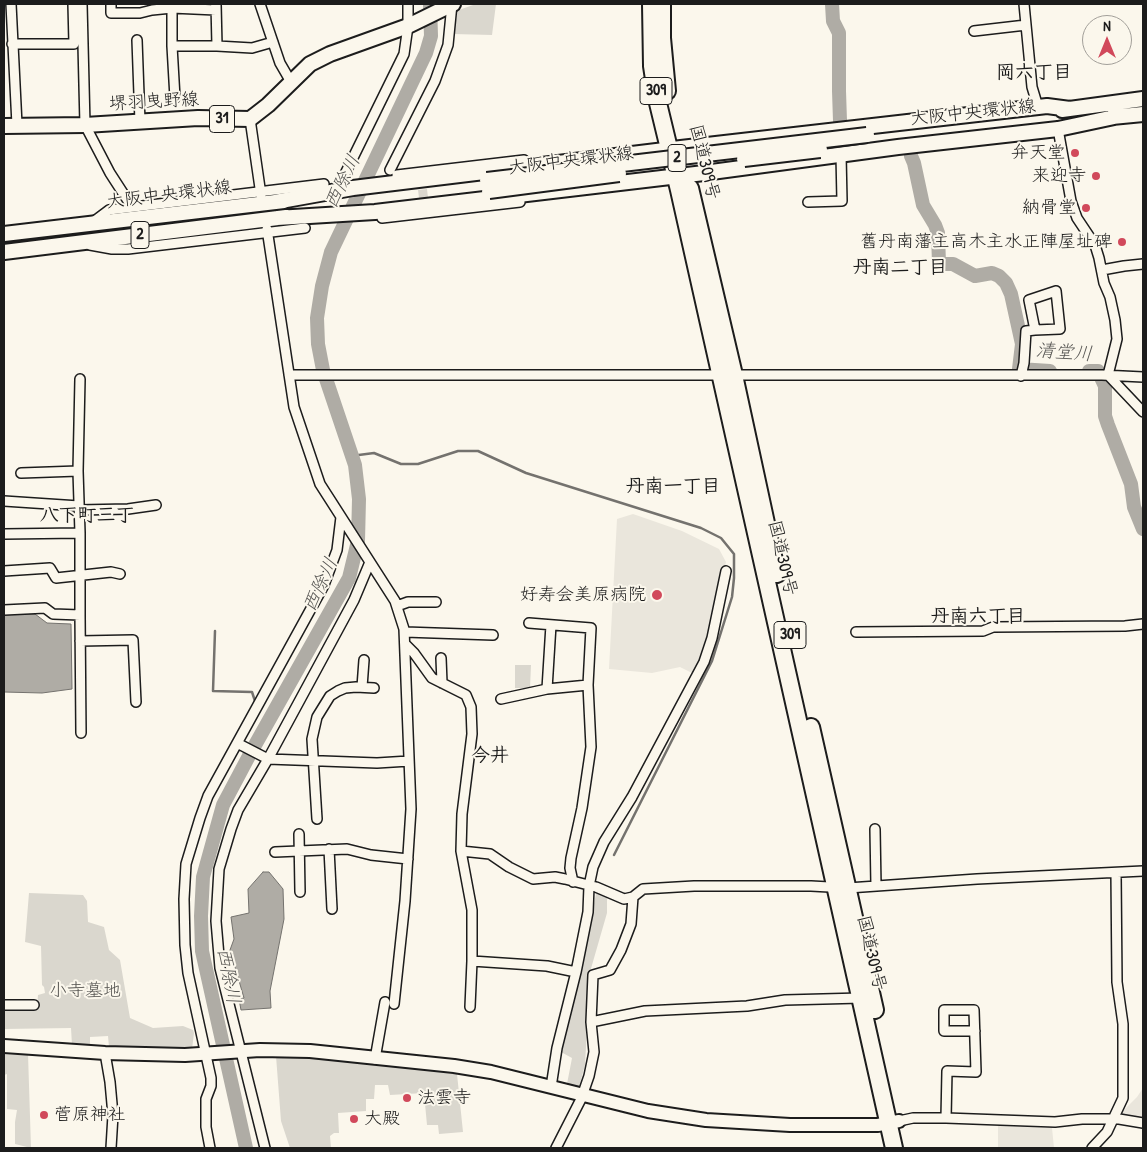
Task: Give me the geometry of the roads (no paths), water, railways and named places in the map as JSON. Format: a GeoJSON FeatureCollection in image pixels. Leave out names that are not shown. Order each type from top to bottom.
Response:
{"type":"FeatureCollection","features":[{"type":"Feature","properties":{"kind":"highway","name":"国道309号"},"geometry":{"type":"LineString","coordinates":[[651,4],[652,66],[657,99],[682,175],[727,375],[790,635],[842,888],[894,1122],[894,1148]]}},
{"type":"Feature","properties":{"kind":"highway","name":"国道309号"},"geometry":{"type":"LineString","coordinates":[[662,4],[665,82],[675,149]]}},
{"type":"Feature","properties":{"kind":"highway","name":"国道309号"},"geometry":{"type":"LineString","coordinates":[[842,888],[861,998],[894,1122],[905,1148]]}},
{"type":"Feature","properties":{"kind":"main road","name":"31"},"geometry":{"type":"LineString","coordinates":[[250,119],[268,105],[310,64],[330,54],[410,25],[451,5]]}},
{"type":"Feature","properties":{"kind":"main road","name":"大阪中央環状線"},"geometry":{"type":"LineString","coordinates":[[372,199],[867,140],[1143,99]]}},
{"type":"Feature","properties":{"kind":"main road"},"geometry":{"type":"LineString","coordinates":[[334,203],[372,199],[602,158],[1047,106],[1070,109]]}},
{"type":"Feature","properties":{"kind":"main road","name":"大阪中央環状線"},"geometry":{"type":"LineString","coordinates":[[867,140],[1143,114]]}},
{"type":"Feature","properties":{"kind":"main road"},"geometry":{"type":"LineString","coordinates":[[334,203],[620,182],[1058,129],[1119,116]]}},
{"type":"Feature","properties":{"kind":"main road","name":"堺羽曳野線"},"geometry":{"type":"LineString","coordinates":[[10,126],[85,125],[198,118],[250,119]]}},
{"type":"Feature","properties":{"kind":"main road","name":"大阪中央環状線"},"geometry":{"type":"LineString","coordinates":[[4,234],[275,202],[334,203]]}},
{"type":"Feature","properties":{"kind":"main road","name":"大阪中央環状線"},"geometry":{"type":"LineString","coordinates":[[4,252],[277,218],[334,203]]}},
{"type":"Feature","properties":{"kind":"street"},"geometry":{"type":"LineString","coordinates":[[10,126],[12,44],[8,26],[11,4]]}},
{"type":"Feature","properties":{"kind":"street"},"geometry":{"type":"LineString","coordinates":[[12,44],[74,44],[73,4]]}},
{"type":"Feature","properties":{"kind":"street"},"geometry":{"type":"LineString","coordinates":[[82,4],[85,125],[110,174],[132,207]]}},
{"type":"Feature","properties":{"kind":"street"},"geometry":{"type":"LineString","coordinates":[[111,4],[111,13],[140,13],[172,8],[216,7],[217,46]]}},
{"type":"Feature","properties":{"kind":"street"},"geometry":{"type":"LineString","coordinates":[[260,4],[280,63],[291,82]]}},
{"type":"Feature","properties":{"kind":"street"},"geometry":{"type":"LineString","coordinates":[[345,174],[404,54],[410,25],[408,4]]}},
{"type":"Feature","properties":{"kind":"street"},"geometry":{"type":"LineString","coordinates":[[1024,4],[1032,87],[1038,108]]}},
{"type":"Feature","properties":{"kind":"street"},"geometry":{"type":"LineString","coordinates":[[451,5],[448,45],[435,81],[394,172],[579,154],[602,158]]}},
{"type":"Feature","properties":{"kind":"street"},"geometry":{"type":"LineString","coordinates":[[172,8],[175,98]]}},
{"type":"Feature","properties":{"kind":"street"},"geometry":{"type":"LineString","coordinates":[[974,31],[1026,25]]}},
{"type":"Feature","properties":{"kind":"street"},"geometry":{"type":"LineString","coordinates":[[137,40],[140,122]]}},
{"type":"Feature","properties":{"kind":"street"},"geometry":{"type":"LineString","coordinates":[[172,46],[252,48],[273,42]]}},
{"type":"Feature","properties":{"kind":"street"},"geometry":{"type":"LineString","coordinates":[[250,119],[261,193]]}},
{"type":"Feature","properties":{"kind":"street"},"geometry":{"type":"LineString","coordinates":[[1058,129],[1071,202],[1077,218],[1095,245],[1116,320],[1117,339],[1103,375]]}},
{"type":"Feature","properties":{"kind":"street"},"geometry":{"type":"LineString","coordinates":[[808,202],[842,201],[841,155]]}},
{"type":"Feature","properties":{"kind":"street"},"geometry":{"type":"LineString","coordinates":[[380,218],[604,191],[620,182]]}},
{"type":"Feature","properties":{"kind":"street"},"geometry":{"type":"LineString","coordinates":[[92,223],[110,210],[324,184]]}},
{"type":"Feature","properties":{"kind":"street"},"geometry":{"type":"LineString","coordinates":[[80,243],[112,249],[128,249],[305,228]]}},
{"type":"Feature","properties":{"kind":"street"},"geometry":{"type":"LineString","coordinates":[[267,231],[294,407],[320,484],[397,606],[405,632],[411,809],[408,859],[390,1003],[375,1058]]}},
{"type":"Feature","properties":{"kind":"street"},"geometry":{"type":"LineString","coordinates":[[1102,270],[1143,267]]}},
{"type":"Feature","properties":{"kind":"street"},"geometry":{"type":"LineString","coordinates":[[1022,374],[1026,331],[1060,329],[1056,292],[1029,300],[1035,330]]}},
{"type":"Feature","properties":{"kind":"street"},"geometry":{"type":"LineString","coordinates":[[289,374],[1022,374],[1143,377]]}},
{"type":"Feature","properties":{"kind":"street"},"geometry":{"type":"LineString","coordinates":[[1103,375],[1143,412]]}},
{"type":"Feature","properties":{"kind":"street"},"geometry":{"type":"LineString","coordinates":[[80,379],[78,472],[81,733]]}},
{"type":"Feature","properties":{"kind":"street"},"geometry":{"type":"LineString","coordinates":[[21,473],[78,472]]}},
{"type":"Feature","properties":{"kind":"street"},"geometry":{"type":"LineString","coordinates":[[4,501],[79,508],[128,509],[156,505]]}},
{"type":"Feature","properties":{"kind":"street"},"geometry":{"type":"LineString","coordinates":[[210,1148],[206,1127],[206,1099],[211,1086],[210,1053],[188,973],[184,899],[186,864],[208,796],[239,744],[324,585],[337,550],[344,520]]}},
{"type":"Feature","properties":{"kind":"street"},"geometry":{"type":"LineString","coordinates":[[4,534],[80,533]]}},
{"type":"Feature","properties":{"kind":"street"},"geometry":{"type":"LineString","coordinates":[[265,1148],[239,1051],[220,968],[216,921],[219,869],[238,810],[354,600],[369,561]]}},
{"type":"Feature","properties":{"kind":"street"},"geometry":{"type":"LineString","coordinates":[[4,571],[50,568],[56,578],[111,572],[120,574]]}},
{"type":"Feature","properties":{"kind":"street"},"geometry":{"type":"LineString","coordinates":[[551,1087],[557,1048],[576,972],[588,912],[589,886],[593,867],[604,842],[632,798],[704,662],[712,638],[726,571]]}},
{"type":"Feature","properties":{"kind":"street"},"geometry":{"type":"LineString","coordinates":[[397,606],[408,602],[436,602]]}},
{"type":"Feature","properties":{"kind":"street"},"geometry":{"type":"LineString","coordinates":[[4,610],[45,608],[52,614],[80,614]]}},
{"type":"Feature","properties":{"kind":"street"},"geometry":{"type":"LineString","coordinates":[[529,623],[591,628],[588,685],[591,747],[582,808],[571,858],[570,868],[573,882]]}},
{"type":"Feature","properties":{"kind":"street"},"geometry":{"type":"LineString","coordinates":[[856,632],[983,631],[993,627],[1125,626],[1143,624]]}},
{"type":"Feature","properties":{"kind":"street"},"geometry":{"type":"LineString","coordinates":[[547,689],[551,625]]}},
{"type":"Feature","properties":{"kind":"street"},"geometry":{"type":"LineString","coordinates":[[405,632],[494,635]]}},
{"type":"Feature","properties":{"kind":"street"},"geometry":{"type":"LineString","coordinates":[[80,641],[133,640],[136,702]]}},
{"type":"Feature","properties":{"kind":"street"},"geometry":{"type":"LineString","coordinates":[[405,644],[432,678],[466,695],[471,707],[472,734],[462,814],[461,850],[472,910],[470,1007]]}},
{"type":"Feature","properties":{"kind":"street"},"geometry":{"type":"LineString","coordinates":[[441,658],[442,683]]}},
{"type":"Feature","properties":{"kind":"street"},"geometry":{"type":"LineString","coordinates":[[362,687],[364,660]]}},
{"type":"Feature","properties":{"kind":"street"},"geometry":{"type":"LineString","coordinates":[[500,699],[547,689],[588,685]]}},
{"type":"Feature","properties":{"kind":"street"},"geometry":{"type":"LineString","coordinates":[[317,819],[313,728],[330,696],[345,688],[374,688]]}},
{"type":"Feature","properties":{"kind":"street"},"geometry":{"type":"LineString","coordinates":[[239,744],[266,758],[377,763],[409,761]]}},
{"type":"Feature","properties":{"kind":"street"},"geometry":{"type":"LineString","coordinates":[[875,830],[876,886]]}},
{"type":"Feature","properties":{"kind":"street"},"geometry":{"type":"LineString","coordinates":[[299,834],[300,892]]}},
{"type":"Feature","properties":{"kind":"street"},"geometry":{"type":"LineString","coordinates":[[329,849],[332,909]]}},
{"type":"Feature","properties":{"kind":"street"},"geometry":{"type":"LineString","coordinates":[[275,852],[347,849],[358,850],[371,855],[408,859]]}},
{"type":"Feature","properties":{"kind":"street"},"geometry":{"type":"LineString","coordinates":[[461,850],[490,854],[509,867],[533,879],[555,877],[589,886],[624,899],[633,897],[642,889],[694,886],[811,886],[842,888],[976,878],[1143,871]]}},
{"type":"Feature","properties":{"kind":"street"},"geometry":{"type":"LineString","coordinates":[[1092,1148],[1107,1132],[1123,1098],[1123,1024],[1117,982],[1116,873]]}},
{"type":"Feature","properties":{"kind":"street"},"geometry":{"type":"LineString","coordinates":[[556,1148],[582,1095],[589,1076],[594,1052],[591,1022],[592,975],[610,970],[621,950],[631,924],[633,897]]}},
{"type":"Feature","properties":{"kind":"street"},"geometry":{"type":"LineString","coordinates":[[472,961],[547,966],[576,972]]}},
{"type":"Feature","properties":{"kind":"street"},"geometry":{"type":"LineString","coordinates":[[591,1022],[645,1011],[747,1006],[785,1000],[861,998]]}},
{"type":"Feature","properties":{"kind":"street"},"geometry":{"type":"LineString","coordinates":[[4,1005],[34,1005]]}},
{"type":"Feature","properties":{"kind":"street"},"geometry":{"type":"LineString","coordinates":[[946,1118],[947,1071],[976,1072],[975,1031]]}},
{"type":"Feature","properties":{"kind":"street"},"geometry":{"type":"LineString","coordinates":[[4,1046],[105,1053],[185,1055],[285,1050],[454,1066],[491,1072],[648,1111],[706,1120],[790,1125],[878,1125],[913,1118],[1055,1122],[1082,1119],[1143,1123]]}},
{"type":"Feature","properties":{"kind":"street"},"geometry":{"type":"LineString","coordinates":[[105,1053],[112,1107],[111,1148]]}},
{"type":"Feature","properties":{"kind":"waterway","name":"西除川"},"geometry":{"type":"LineString","coordinates":[[246,1148],[202,951],[203,877],[223,805],[349,578],[358,541],[359,499],[355,465],[323,370],[318,344],[317,318],[322,286],[331,252],[426,53],[431,36],[430,4]]}},
{"type":"Feature","properties":{"kind":"waterway","name":"清堂川"},"geometry":{"type":"LineString","coordinates":[[832,4],[833,21],[839,33],[840,121]]}},
{"type":"Feature","properties":{"kind":"waterway","name":"清堂川"},"geometry":{"type":"LineString","coordinates":[[911,156],[923,205],[938,233],[939,264],[953,264],[975,276],[992,273],[999,276],[1006,283],[1011,294],[1022,344],[1019,369],[1050,371]]}},
{"type":"Feature","properties":{"kind":"waterway","name":"清堂川"},"geometry":{"type":"LineString","coordinates":[[1089,371],[1098,371],[1105,386],[1105,416],[1131,484],[1134,507],[1143,529]]}},
{"type":"Feature","properties":{"kind":"waterway"},"geometry":{"type":"LineString","coordinates":[[351,456],[374,453],[401,464],[418,464],[458,451],[478,451],[526,473],[701,528],[721,538],[734,554],[732,597],[712,661],[614,855]]}},
{"type":"Feature","properties":{"kind":"waterway"},"geometry":{"type":"LineString","coordinates":[[215,631],[213,691],[252,692],[255,701]]}},
{"type":"Feature","properties":{"kind":"tunnel"},"geometry":{"type":"LineString","coordinates":[[421,176],[425,211]]}},
{"type":"Feature","properties":{"kind":"place","name":"弁天堂"},"geometry":{"type":"Point","coordinates":[1075,153]}},
{"type":"Feature","properties":{"kind":"place","name":"来迎寺"},"geometry":{"type":"Point","coordinates":[1096,176]}},
{"type":"Feature","properties":{"kind":"place","name":"納骨堂"},"geometry":{"type":"Point","coordinates":[1086,208]}},
{"type":"Feature","properties":{"kind":"place","name":"舊丹南藩主高木主水正陣屋址碑"},"geometry":{"type":"Point","coordinates":[1122,242]}},
{"type":"Feature","properties":{"kind":"place","name":"好寿会美原病院"},"geometry":{"type":"Point","coordinates":[657,595]}},
{"type":"Feature","properties":{"kind":"place","name":"法雲寺"},"geometry":{"type":"Point","coordinates":[407,1098]}},
{"type":"Feature","properties":{"kind":"place","name":"菅原神社"},"geometry":{"type":"Point","coordinates":[44,1115]}},
{"type":"Feature","properties":{"kind":"place","name":"大殿"},"geometry":{"type":"Point","coordinates":[354,1119]}},
{"type":"Feature","properties":{"kind":"district","name":"岡六丁目"},"geometry":{"type":"Point","coordinates":[1034,73]}},
{"type":"Feature","properties":{"kind":"district","name":"丹南二丁目"},"geometry":{"type":"Point","coordinates":[900,268]}},
{"type":"Feature","properties":{"kind":"district","name":"丹南一丁目"},"geometry":{"type":"Point","coordinates":[673,487]}},
{"type":"Feature","properties":{"kind":"district","name":"八下町三丁"},"geometry":{"type":"Point","coordinates":[87,516]}},
{"type":"Feature","properties":{"kind":"district","name":"丹南六丁目"},"geometry":{"type":"Point","coordinates":[978,617]}},
{"type":"Feature","properties":{"kind":"district","name":"今井"},"geometry":{"type":"Point","coordinates":[490,756]}},
{"type":"Feature","properties":{"kind":"park label","name":"小寺墓地"},"geometry":{"type":"Point","coordinates":[85,991]}}]}
